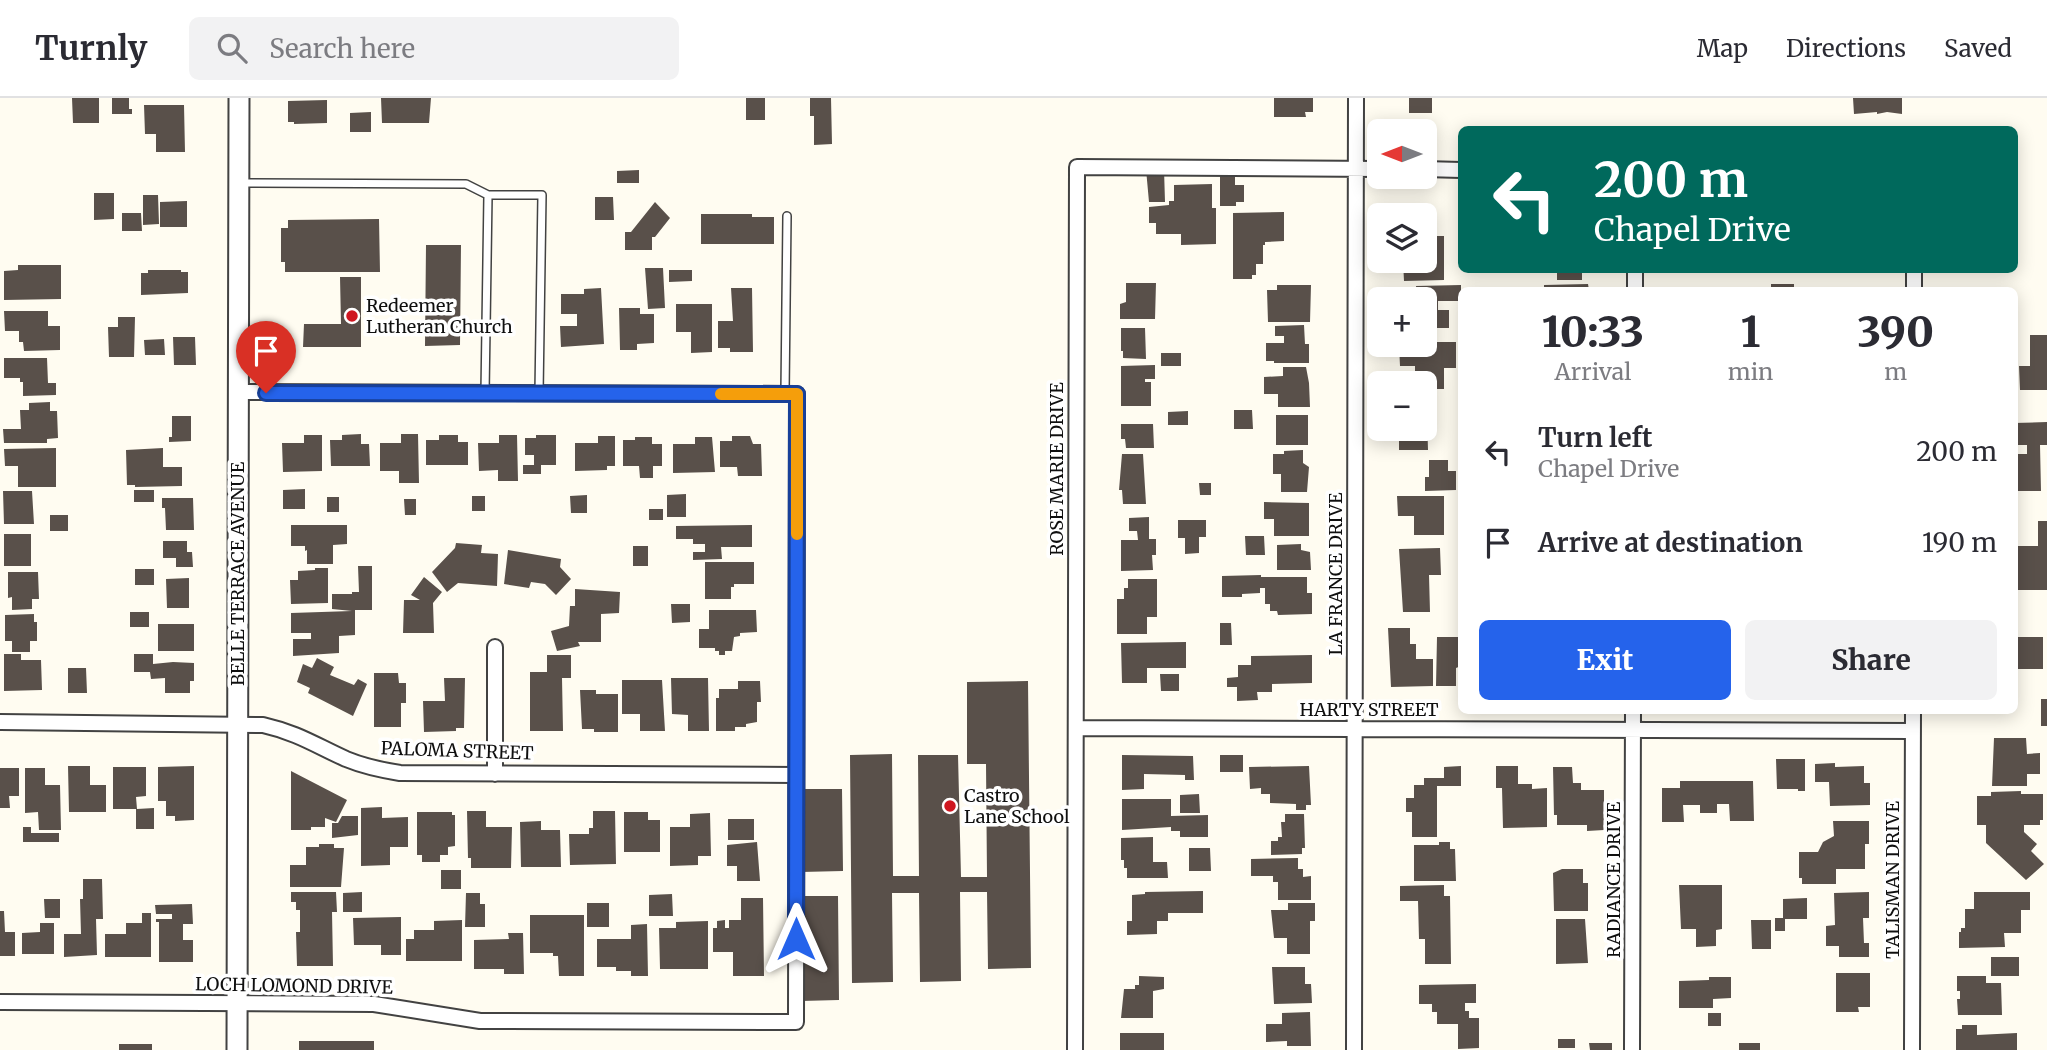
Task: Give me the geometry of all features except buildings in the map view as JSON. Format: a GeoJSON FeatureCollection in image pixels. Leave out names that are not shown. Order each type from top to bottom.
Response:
{"type":"FeatureCollection","features":[{"type":"Feature","properties":{"kind":"street","name":"BELLE TERRACE AVENUE"},"geometry":{"type":"LineString","coordinates":[[237,1050],[239,98]]}},
{"type":"Feature","properties":{"kind":"street","name":"LA FRANCE DRIVE"},"geometry":{"type":"LineString","coordinates":[[1354,1050],[1356,98]]}},
{"type":"Feature","properties":{"kind":"street","name":"ROSE MARIE DRIVE"},"geometry":{"type":"LineString","coordinates":[[1075,1050],[1077,167],[1356,168]]}},
{"type":"Feature","properties":{"kind":"street"},"geometry":{"type":"LineString","coordinates":[[1356,168],[1367,168]]}},
{"type":"Feature","properties":{"kind":"street"},"geometry":{"type":"LineString","coordinates":[[1437,169],[1458,170]]}},
{"type":"Feature","properties":{"kind":"street"},"geometry":{"type":"LineString","coordinates":[[239,393],[791,394],[796,775]]}},
{"type":"Feature","properties":{"kind":"street"},"geometry":{"type":"LineString","coordinates":[[495,647],[495,774]]}},
{"type":"Feature","properties":{"kind":"street","name":"RADIANCE DRIVE"},"geometry":{"type":"LineString","coordinates":[[1632,1050],[1633,714]]}},
{"type":"Feature","properties":{"kind":"street","name":"TALISMAN DRIVE"},"geometry":{"type":"LineString","coordinates":[[1912,1050],[1913,714]]}},
{"type":"Feature","properties":{"kind":"street","name":"PALOMA STREET"},"geometry":{"type":"LineString","coordinates":[[0,722],[263,725],[292,732],[345,758],[373,768],[400,773],[796,775]]}},
{"type":"Feature","properties":{"kind":"street","name":"HARTY STREET"},"geometry":{"type":"LineString","coordinates":[[1076,728],[1913,731]]}},
{"type":"Feature","properties":{"kind":"street","name":"LOCH LOMOND DRIVE"},"geometry":{"type":"LineString","coordinates":[[0,1002],[374,1004],[480,1021],[796,1022],[796,775]]}},
{"type":"Feature","properties":{"kind":"lane"},"geometry":{"type":"LineString","coordinates":[[239,183],[466,184],[488,195],[542,195],[539,393]]}},
{"type":"Feature","properties":{"kind":"lane"},"geometry":{"type":"LineString","coordinates":[[485,393],[488,195]]}},
{"type":"Feature","properties":{"kind":"lane"},"geometry":{"type":"LineString","coordinates":[[787,216],[791,394]]}},
{"type":"Feature","properties":{"kind":"slow traffic"},"geometry":{"type":"LineString","coordinates":[[721,394],[797,394],[797,534]]}},
{"type":"Feature","properties":{"kind":"place","name":"Redeemer Lutheran Church"},"geometry":{"type":"Point","coordinates":[352,316]}},
{"type":"Feature","properties":{"kind":"place","name":"Castro Lane School"},"geometry":{"type":"Point","coordinates":[950,806]}},
{"type":"Feature","properties":{"kind":"route"},"geometry":{"type":"LineString","coordinates":[[266,393],[797,394],[796,939]]}}]}
